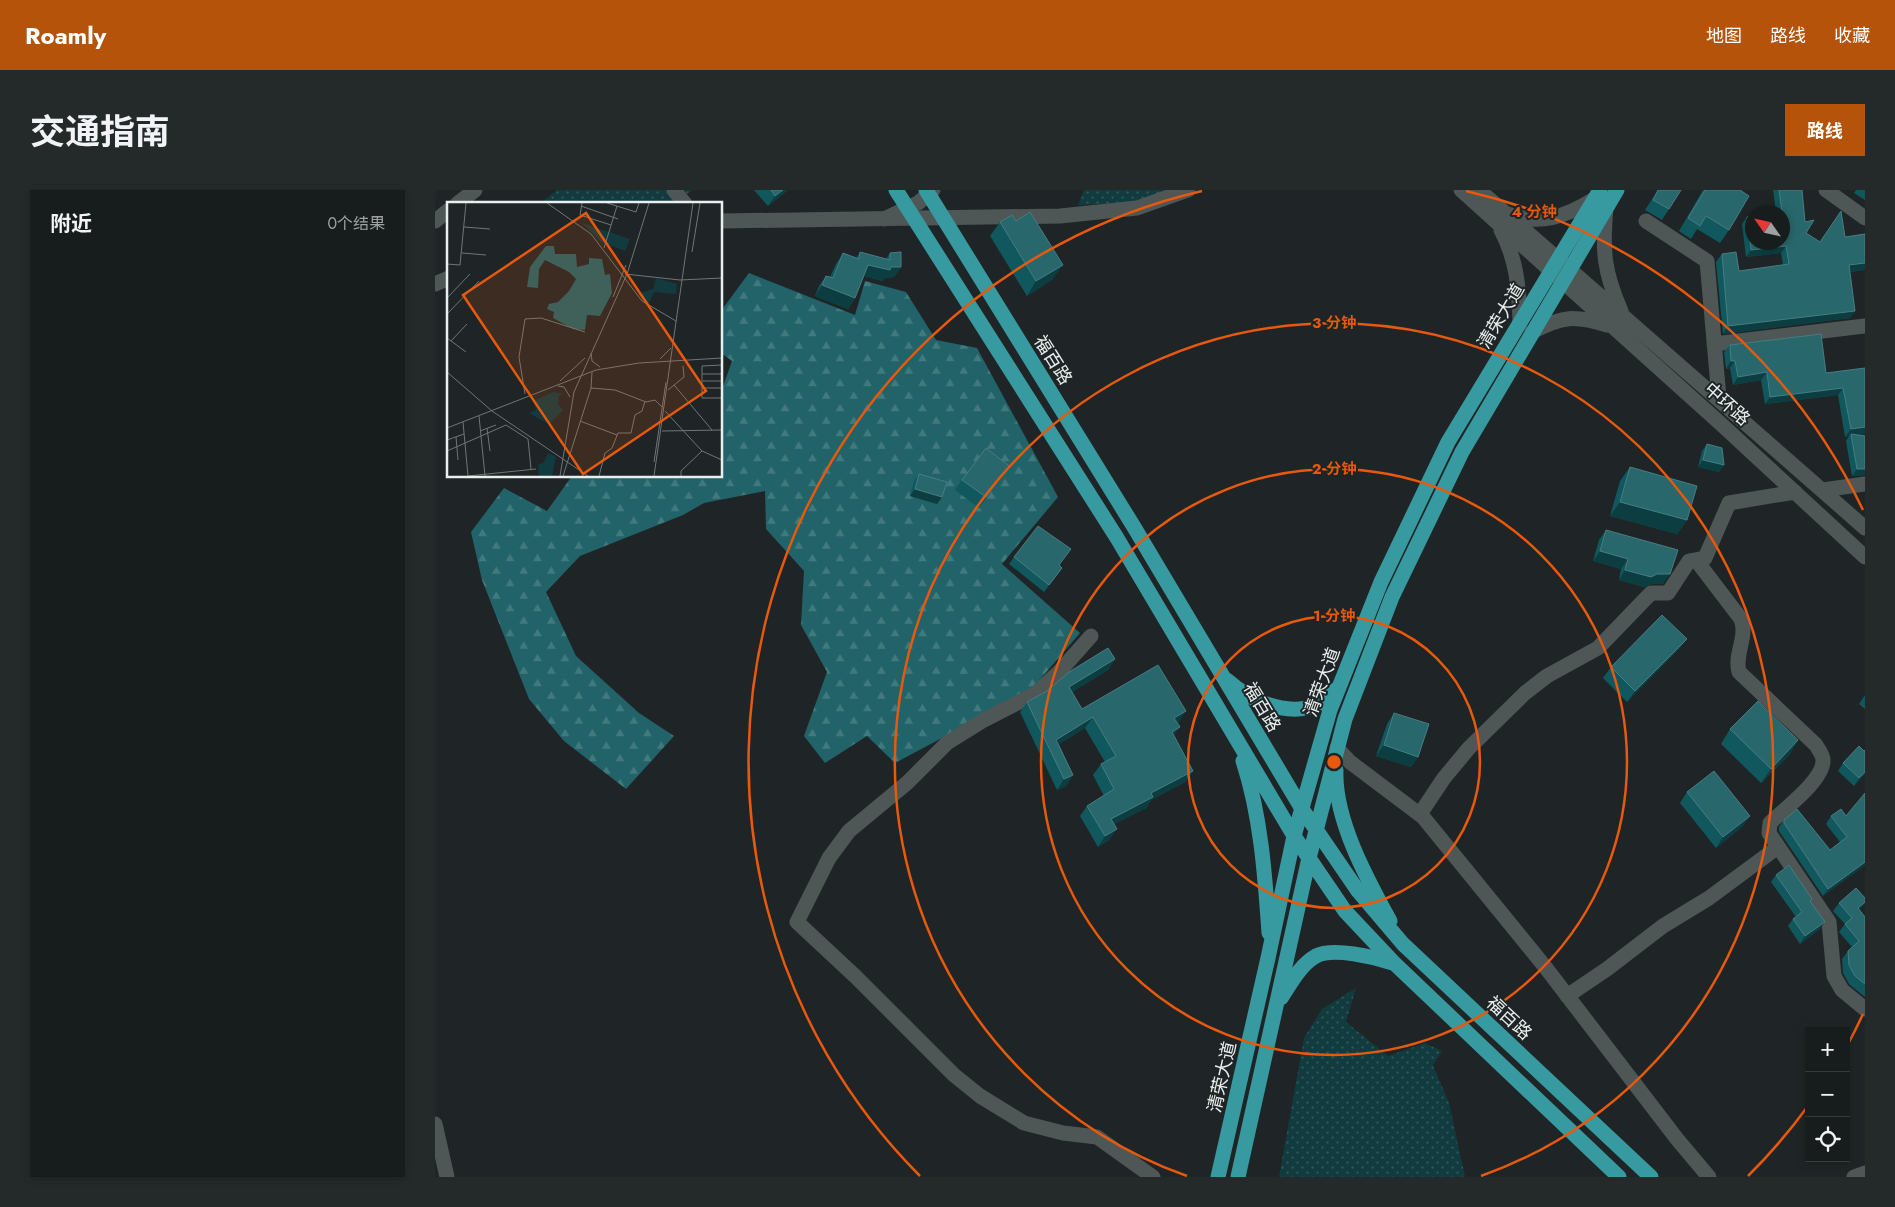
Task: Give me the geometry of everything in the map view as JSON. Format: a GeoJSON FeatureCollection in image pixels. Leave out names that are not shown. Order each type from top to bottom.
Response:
{"type":"FeatureCollection","features":[{"type":"Feature","properties":{"kind":"main road"},"geometry":{"type":"LineString","coordinates":[[896,190],[1117,538],[1293,836],[1345,911],[1394,964],[1619,1177]]}},
{"type":"Feature","properties":{"kind":"main road","name":"清荣大道"},"geometry":{"type":"LineString","coordinates":[[1218,1177],[1269,958],[1293,836],[1330,710],[1381,582],[1448,442],[1554,265],[1600,199],[1617,190]]}},
{"type":"Feature","properties":{"kind":"main road","name":"福百路"},"geometry":{"type":"LineString","coordinates":[[929,192],[1134,527],[1219,673],[1302,809],[1369,906],[1403,944],[1651,1177]]}},
{"type":"Feature","properties":{"kind":"main road","name":"清荣大道"},"geometry":{"type":"LineString","coordinates":[[1238,1177],[1309,858],[1345,719],[1392,597],[1462,452],[1566,275],[1600,199]]}},
{"type":"Feature","properties":{"kind":"main road"},"geometry":{"type":"LineString","coordinates":[[1219,673],[1250,697],[1281,708],[1306,709],[1326,701],[1341,683]]}},
{"type":"Feature","properties":{"kind":"main road"},"geometry":{"type":"LineString","coordinates":[[1234,736],[1248,778],[1261,848],[1269,958]]}},
{"type":"Feature","properties":{"kind":"main road"},"geometry":{"type":"LineString","coordinates":[[1337,749],[1335,779],[1341,808],[1352,843],[1403,944]]}},
{"type":"Feature","properties":{"kind":"main road"},"geometry":{"type":"LineString","coordinates":[[1276,1005],[1298,972],[1317,956],[1346,953],[1369,956],[1394,964]]}},
{"type":"Feature","properties":{"kind":"street"},"geometry":{"type":"LineString","coordinates":[[460,202],[475,190]]}},
{"type":"Feature","properties":{"kind":"street"},"geometry":{"type":"LineString","coordinates":[[674,190],[683,202]]}},
{"type":"Feature","properties":{"kind":"street"},"geometry":{"type":"LineString","coordinates":[[723,221],[883,219],[912,213],[944,218],[1060,216],[1137,208],[1188,190]]}},
{"type":"Feature","properties":{"kind":"street"},"geometry":{"type":"LineString","coordinates":[[1461,190],[1501,218],[1566,275]]}},
{"type":"Feature","properties":{"kind":"street"},"geometry":{"type":"LineString","coordinates":[[1479,190],[1501,218],[1510,246],[1515,266],[1520,322]]}},
{"type":"Feature","properties":{"kind":"street"},"geometry":{"type":"LineString","coordinates":[[912,213],[929,192]]}},
{"type":"Feature","properties":{"kind":"street"},"geometry":{"type":"LineString","coordinates":[[1835,193],[1865,218]]}},
{"type":"Feature","properties":{"kind":"street"},"geometry":{"type":"LineString","coordinates":[[1501,218],[1535,221],[1573,212],[1600,199],[1603,258],[1611,288],[1623,315]]}},
{"type":"Feature","properties":{"kind":"street"},"geometry":{"type":"LineString","coordinates":[[435,221],[447,212]]}},
{"type":"Feature","properties":{"kind":"street"},"geometry":{"type":"LineString","coordinates":[[1646,220],[1707,260],[1719,398]]}},
{"type":"Feature","properties":{"kind":"street","name":"中环路"},"geometry":{"type":"LineString","coordinates":[[1566,275],[1623,315],[1865,528]]}},
{"type":"Feature","properties":{"kind":"street","name":"中环路"},"geometry":{"type":"LineString","coordinates":[[1566,275],[1613,328],[1865,557]]}},
{"type":"Feature","properties":{"kind":"street"},"geometry":{"type":"LineString","coordinates":[[435,284],[447,279]]}},
{"type":"Feature","properties":{"kind":"street"},"geometry":{"type":"LineString","coordinates":[[1533,332],[1549,323],[1568,317],[1588,319],[1613,328]]}},
{"type":"Feature","properties":{"kind":"street"},"geometry":{"type":"LineString","coordinates":[[1715,344],[1865,326]]}},
{"type":"Feature","properties":{"kind":"street"},"geometry":{"type":"LineString","coordinates":[[1823,490],[1865,484]]}},
{"type":"Feature","properties":{"kind":"street"},"geometry":{"type":"LineString","coordinates":[[1420,814],[1444,778],[1469,748],[1525,693],[1547,676],[1598,648],[1651,593],[1668,593],[1689,560],[1705,558],[1729,502],[1795,492]]}},
{"type":"Feature","properties":{"kind":"street"},"geometry":{"type":"LineString","coordinates":[[1696,560],[1741,619],[1745,629],[1737,664],[1739,672],[1816,745],[1823,759],[1820,773],[1811,784],[1770,822],[1769,833],[1829,922],[1834,976],[1842,990],[1865,1009]]}},
{"type":"Feature","properties":{"kind":"street"},"geometry":{"type":"LineString","coordinates":[[1091,636],[1059,672],[1035,694],[984,720],[947,743],[907,783],[849,831],[829,858],[797,922],[856,977],[954,1075],[980,1096],[1024,1123],[1063,1133],[1097,1137],[1153,1177]]}},
{"type":"Feature","properties":{"kind":"street"},"geometry":{"type":"LineString","coordinates":[[1337,749],[1350,762],[1420,814],[1567,996],[1677,1139],[1709,1177]]}},
{"type":"Feature","properties":{"kind":"street"},"geometry":{"type":"LineString","coordinates":[[1567,996],[1607,969],[1663,926],[1709,898],[1778,847]]}},
{"type":"Feature","properties":{"kind":"street"},"geometry":{"type":"LineString","coordinates":[[435,1124],[447,1177]]}},
{"type":"Feature","properties":{"kind":"shaded area"},"geometry":{"type":"Polygon","coordinates":[[[557,190],[693,190],[673,202],[542,202],[557,190]]]}},
{"type":"Feature","properties":{"kind":"shaded area"},"geometry":{"type":"Polygon","coordinates":[[[1084,190],[1170,190],[1129,203],[1078,205],[1084,190]]]}},
{"type":"Feature","properties":{"kind":"shaded area"},"geometry":{"type":"Polygon","coordinates":[[[1356,988],[1346,1022],[1388,1056],[1425,1043],[1442,1051],[1433,1065],[1449,1103],[1465,1177],[1279,1177],[1304,1038],[1322,1009],[1356,988]]]}},
{"type":"Feature","properties":{"kind":"green space"},"geometry":{"type":"Polygon","coordinates":[[[749,273],[855,315],[865,281],[906,292],[936,340],[977,348],[1058,497],[1002,564],[1080,633],[1030,691],[895,763],[867,736],[825,763],[804,736],[827,672],[801,625],[804,571],[766,529],[765,491],[704,503],[683,515],[580,556],[546,592],[576,656],[639,713],[674,736],[626,789],[564,741],[529,699],[482,580],[471,532],[504,488],[547,511],[571,478],[723,478],[723,386],[732,361],[723,354],[723,308],[749,273]]]}},
{"type":"Feature","properties":{"kind":"building"},"geometry":{"type":"Polygon","coordinates":[[[771,190],[783,190],[775,196],[771,190]]]}},
{"type":"Feature","properties":{"kind":"building"},"geometry":{"type":"Polygon","coordinates":[[[1658,190],[1681,190],[1669,209],[1653,200],[1658,190]]]}},
{"type":"Feature","properties":{"kind":"building"},"geometry":{"type":"Polygon","coordinates":[[[1705,190],[1740,190],[1749,196],[1729,230],[1706,216],[1700,226],[1688,218],[1705,190]]]}},
{"type":"Feature","properties":{"kind":"building"},"geometry":{"type":"Polygon","coordinates":[[[1779,190],[1802,190],[1805,222],[1814,220],[1806,233],[1820,242],[1841,211],[1845,237],[1865,234],[1865,263],[1849,265],[1855,311],[1728,326],[1722,254],[1736,252],[1739,271],[1789,264],[1787,250],[1790,250],[1790,205],[1781,205],[1779,190]]]}},
{"type":"Feature","properties":{"kind":"building"},"geometry":{"type":"Polygon","coordinates":[[[1030,212],[1063,265],[1036,281],[1000,222],[1012,215],[1016,221],[1030,212]]]}},
{"type":"Feature","properties":{"kind":"building"},"geometry":{"type":"Polygon","coordinates":[[[860,252],[890,260],[890,253],[901,252],[901,267],[891,267],[890,270],[868,265],[855,298],[822,285],[826,276],[833,278],[843,253],[859,259],[860,252]]]}},
{"type":"Feature","properties":{"kind":"building"},"geometry":{"type":"Polygon","coordinates":[[[1821,334],[1826,373],[1865,368],[1865,427],[1851,429],[1843,388],[1770,397],[1767,372],[1738,377],[1735,361],[1731,361],[1730,345],[1821,334]]]}},
{"type":"Feature","properties":{"kind":"building"},"geometry":{"type":"Polygon","coordinates":[[[1851,434],[1865,436],[1865,469],[1857,469],[1851,434]]]}},
{"type":"Feature","properties":{"kind":"building"},"geometry":{"type":"Polygon","coordinates":[[[1707,444],[1722,448],[1724,465],[1703,460],[1707,444]]]}},
{"type":"Feature","properties":{"kind":"building"},"geometry":{"type":"Polygon","coordinates":[[[986,448],[1009,466],[986,497],[962,480],[986,448]]]}},
{"type":"Feature","properties":{"kind":"building"},"geometry":{"type":"Polygon","coordinates":[[[1630,467],[1697,486],[1687,520],[1620,502],[1630,467]]]}},
{"type":"Feature","properties":{"kind":"building"},"geometry":{"type":"Polygon","coordinates":[[[919,474],[947,482],[942,497],[915,489],[919,474]]]}},
{"type":"Feature","properties":{"kind":"building"},"geometry":{"type":"Polygon","coordinates":[[[1038,526],[1071,549],[1059,565],[1062,568],[1049,585],[1014,557],[1038,526]]]}},
{"type":"Feature","properties":{"kind":"building"},"geometry":{"type":"Polygon","coordinates":[[[1606,530],[1678,550],[1670,574],[1657,574],[1651,577],[1625,570],[1628,559],[1600,551],[1606,530]]]}},
{"type":"Feature","properties":{"kind":"building"},"geometry":{"type":"Polygon","coordinates":[[[1662,615],[1687,639],[1635,691],[1611,667],[1662,615]]]}},
{"type":"Feature","properties":{"kind":"building"},"geometry":{"type":"Polygon","coordinates":[[[1108,648],[1115,659],[1069,687],[1082,709],[1158,665],[1186,711],[1174,718],[1180,727],[1172,732],[1193,771],[1151,793],[1153,797],[1111,819],[1117,829],[1105,836],[1087,806],[1114,789],[1101,764],[1116,756],[1093,717],[1056,740],[1073,775],[1064,779],[1027,702],[1047,691],[1069,672],[1108,648]]]}},
{"type":"Feature","properties":{"kind":"building"},"geometry":{"type":"Polygon","coordinates":[[[1758,701],[1798,740],[1771,769],[1730,729],[1758,701]]]}},
{"type":"Feature","properties":{"kind":"building"},"geometry":{"type":"Polygon","coordinates":[[[1394,713],[1429,724],[1418,757],[1384,745],[1394,713]]]}},
{"type":"Feature","properties":{"kind":"building"},"geometry":{"type":"Polygon","coordinates":[[[1859,746],[1865,750],[1865,772],[1859,778],[1843,763],[1859,746]]]}},
{"type":"Feature","properties":{"kind":"building"},"geometry":{"type":"Polygon","coordinates":[[[1714,771],[1750,816],[1723,837],[1687,792],[1714,771]]]}},
{"type":"Feature","properties":{"kind":"building"},"geometry":{"type":"Polygon","coordinates":[[[1865,793],[1865,862],[1828,889],[1784,823],[1784,820],[1797,809],[1830,850],[1847,837],[1831,816],[1841,809],[1846,816],[1865,793]]]}},
{"type":"Feature","properties":{"kind":"building"},"geometry":{"type":"Polygon","coordinates":[[[1789,865],[1825,922],[1805,936],[1793,919],[1802,912],[1776,875],[1789,865]]]}},
{"type":"Feature","properties":{"kind":"building"},"geometry":{"type":"Polygon","coordinates":[[[1856,888],[1865,898],[1865,902],[1858,908],[1865,917],[1865,984],[1855,976],[1849,965],[1848,951],[1859,941],[1845,924],[1852,918],[1839,903],[1856,888]]]}}]}
